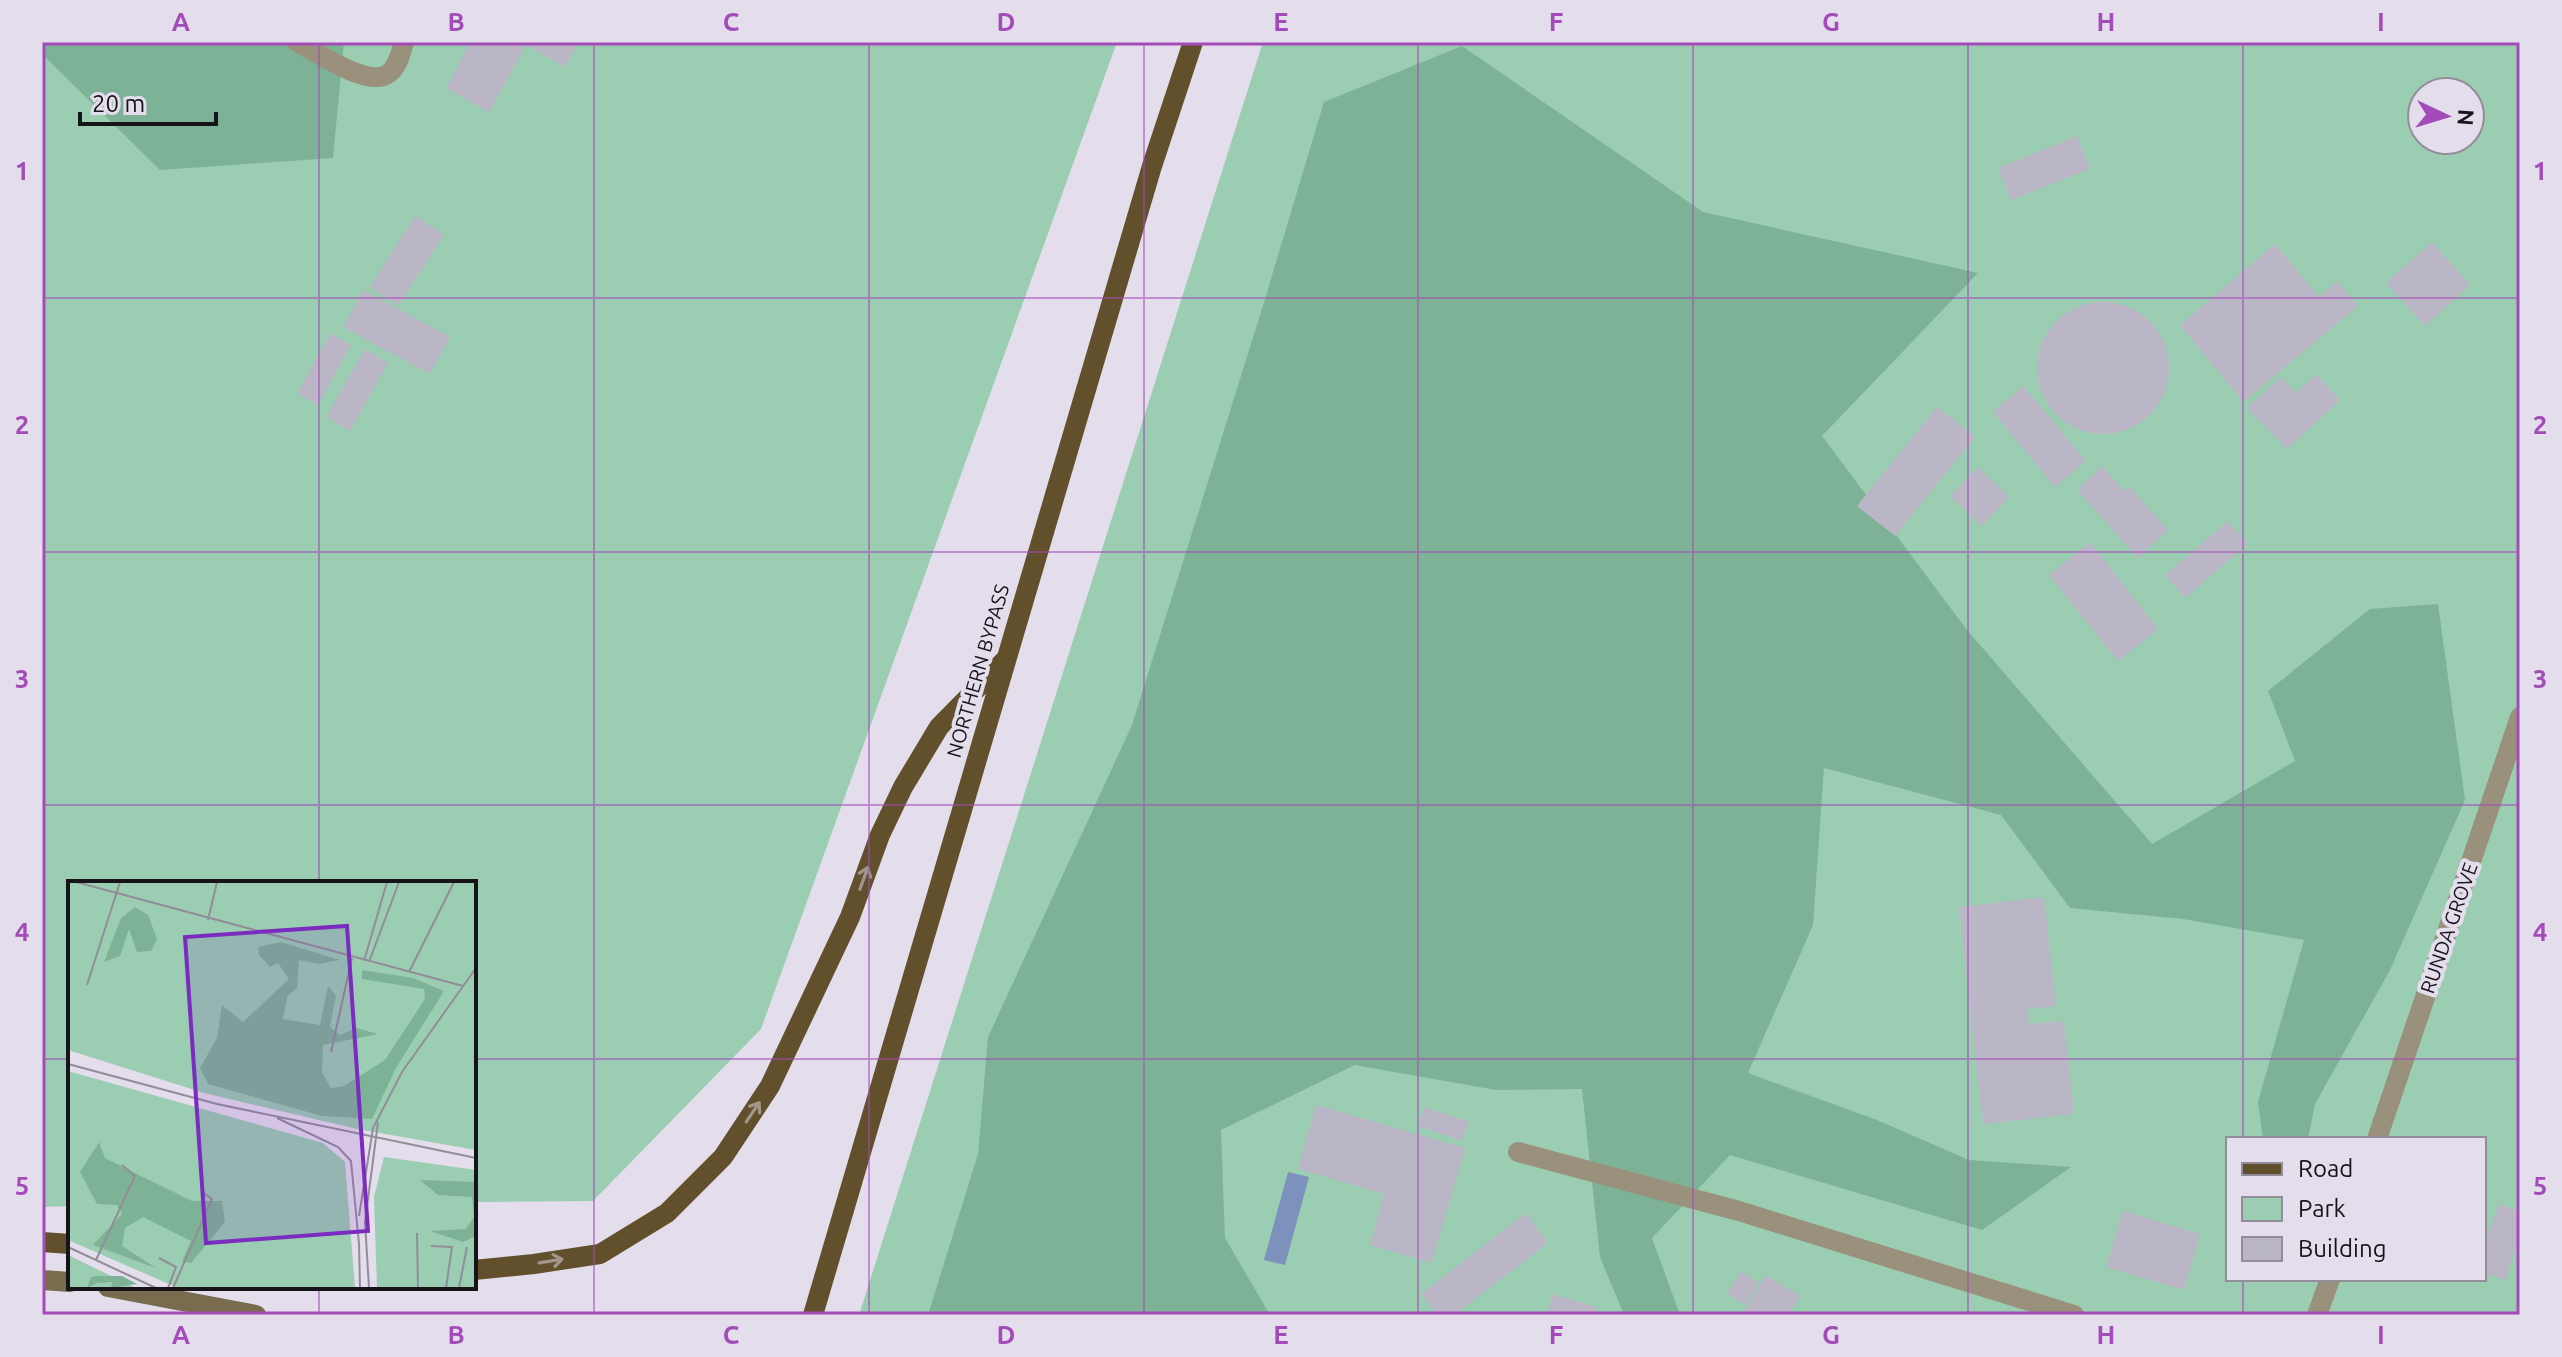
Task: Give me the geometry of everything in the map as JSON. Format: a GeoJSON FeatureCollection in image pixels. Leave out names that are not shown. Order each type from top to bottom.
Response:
{"type":"FeatureCollection","features":[{"type":"Feature","properties":{"kind":"main road","name":"NORTHERN BYPASS"},"geometry":{"type":"LineString","coordinates":[[813,1315],[1152,166],[1193,42]]}},
{"type":"Feature","properties":{"kind":"main road"},"geometry":{"type":"LineString","coordinates":[[476,1270],[600,1254],[667,1213],[723,1157],[770,1086],[850,917],[880,835],[903,787],[939,727],[1007,659]]}},
{"type":"Feature","properties":{"kind":"main road"},"geometry":{"type":"LineString","coordinates":[[42,1242],[68,1244]]}},
{"type":"Feature","properties":{"kind":"street"},"geometry":{"type":"LineString","coordinates":[[297,42],[357,74],[371,78],[387,75],[398,61],[404,42]]}},
{"type":"Feature","properties":{"kind":"street","name":"RUNDA GROVE"},"geometry":{"type":"LineString","coordinates":[[2378,1137],[2520,717]]}},
{"type":"Feature","properties":{"kind":"street"},"geometry":{"type":"LineString","coordinates":[[1518,1152],[1739,1211],[2074,1315]]}},
{"type":"Feature","properties":{"kind":"street"},"geometry":{"type":"LineString","coordinates":[[42,1280],[68,1282]]}},
{"type":"Feature","properties":{"kind":"street"},"geometry":{"type":"LineString","coordinates":[[2317,1315],[2329,1281]]}},
{"type":"Feature","properties":{"kind":"street"},"geometry":{"type":"LineString","coordinates":[[119,1289],[256,1315]]}},
{"type":"Feature","properties":{"kind":"green space"},"geometry":{"type":"Polygon","coordinates":[[[42,42],[1117,42],[761,1029],[593,1201],[476,1202],[476,881],[68,881],[68,1206],[42,1207],[42,42]]]}},
{"type":"Feature","properties":{"kind":"green space"},"geometry":{"type":"Polygon","coordinates":[[[42,42],[344,42],[333,158],[160,170],[42,54],[42,42]]]}},
{"type":"Feature","properties":{"kind":"green space"},"geometry":{"type":"Polygon","coordinates":[[[1263,42],[2520,42],[2520,1315],[859,1315],[1263,42]]]}},
{"type":"Feature","properties":{"kind":"green space"},"geometry":{"type":"Polygon","coordinates":[[[1462,46],[1703,212],[1978,273],[1822,436],[1967,630],[2152,844],[2295,761],[2268,691],[2370,609],[2438,604],[2465,800],[2390,970],[2315,1104],[2308,1137],[2263,1137],[2258,1102],[2304,940],[2183,919],[2070,908],[2001,815],[1824,768],[1813,925],[1748,1073],[1877,1120],[1969,1160],[2071,1167],[1982,1230],[1730,1155],[1652,1238],[1680,1315],[1624,1315],[1600,1257],[1582,1089],[1496,1090],[1355,1065],[1221,1130],[1225,1238],[1270,1315],[928,1315],[978,1154],[988,1037],[1132,725],[1324,102],[1462,46]]]}},
{"type":"Feature","properties":{"kind":"water"},"geometry":{"type":"Polygon","coordinates":[[[1288,1172],[1309,1177],[1285,1265],[1264,1260],[1288,1172]]]}},
{"type":"Feature","properties":{"kind":"building"},"geometry":{"type":"Polygon","coordinates":[[[470,42],[579,42],[565,67],[526,45],[489,112],[446,88],[470,42]]]}},
{"type":"Feature","properties":{"kind":"building"},"geometry":{"type":"Polygon","coordinates":[[[2077,136],[2090,169],[2011,200],[1998,168],[2077,136]]]}},
{"type":"Feature","properties":{"kind":"building"},"geometry":{"type":"Polygon","coordinates":[[[415,216],[444,235],[398,306],[370,287],[415,216]]]}},
{"type":"Feature","properties":{"kind":"building"},"geometry":{"type":"Polygon","coordinates":[[[2432,242],[2470,285],[2425,326],[2386,283],[2432,242]]]}},
{"type":"Feature","properties":{"kind":"building"},"geometry":{"type":"Polygon","coordinates":[[[2275,244],[2319,297],[2337,281],[2358,306],[2243,402],[2180,325],[2275,244]]]}},
{"type":"Feature","properties":{"kind":"building"},"geometry":{"type":"Polygon","coordinates":[[[363,290],[450,337],[430,374],[343,327],[363,290]]]}},
{"type":"Feature","properties":{"kind":"building"},"geometry":{"type":"Polygon","coordinates":[[[2103,302],[2128,307],[2149,322],[2164,343],[2169,368],[2164,393],[2149,414],[2128,429],[2103,434],[2078,429],[2057,414],[2042,393],[2037,368],[2042,343],[2057,322],[2078,307],[2103,302]]]}},
{"type":"Feature","properties":{"kind":"building"},"geometry":{"type":"Polygon","coordinates":[[[330,333],[351,345],[318,405],[297,393],[330,333]]]}},
{"type":"Feature","properties":{"kind":"building"},"geometry":{"type":"Polygon","coordinates":[[[365,349],[388,363],[350,431],[326,417],[365,349]]]}},
{"type":"Feature","properties":{"kind":"building"},"geometry":{"type":"Polygon","coordinates":[[[2316,374],[2340,400],[2287,449],[2247,408],[2281,377],[2296,393],[2316,374]]]}},
{"type":"Feature","properties":{"kind":"building"},"geometry":{"type":"Polygon","coordinates":[[[2023,386],[2086,461],[2055,487],[1993,412],[2023,386]]]}},
{"type":"Feature","properties":{"kind":"building"},"geometry":{"type":"Polygon","coordinates":[[[1937,407],[1975,437],[1895,536],[1857,506],[1937,407]]]}},
{"type":"Feature","properties":{"kind":"building"},"geometry":{"type":"Polygon","coordinates":[[[2102,466],[2124,491],[2130,487],[2168,530],[2138,558],[2077,490],[2102,466]]]}},
{"type":"Feature","properties":{"kind":"building"},"geometry":{"type":"Polygon","coordinates":[[[1978,467],[2009,497],[1982,526],[1950,496],[1978,467]]]}},
{"type":"Feature","properties":{"kind":"building"},"geometry":{"type":"Polygon","coordinates":[[[2228,521],[2248,544],[2185,598],[2165,575],[2228,521]]]}},
{"type":"Feature","properties":{"kind":"building"},"geometry":{"type":"Polygon","coordinates":[[[2090,542],[2158,629],[2118,661],[2049,575],[2090,542]]]}},
{"type":"Feature","properties":{"kind":"building"},"geometry":{"type":"Polygon","coordinates":[[[2044,897],[2056,1006],[2027,1009],[2029,1024],[2064,1021],[2074,1114],[1983,1124],[1959,907],[2044,897]]]}},
{"type":"Feature","properties":{"kind":"building"},"geometry":{"type":"Polygon","coordinates":[[[1316,1105],[1465,1148],[1432,1263],[1370,1245],[1384,1194],[1298,1169],[1316,1105]]]}},
{"type":"Feature","properties":{"kind":"building"},"geometry":{"type":"Polygon","coordinates":[[[1425,1107],[1469,1122],[1462,1141],[1418,1126],[1425,1107]]]}},
{"type":"Feature","properties":{"kind":"building"},"geometry":{"type":"Polygon","coordinates":[[[2499,1204],[2520,1211],[2520,1237],[2505,1280],[2486,1274],[2486,1241],[2499,1204]]]}},
{"type":"Feature","properties":{"kind":"building"},"geometry":{"type":"Polygon","coordinates":[[[2123,1211],[2200,1234],[2184,1290],[2106,1267],[2123,1211]]]}},
{"type":"Feature","properties":{"kind":"building"},"geometry":{"type":"Polygon","coordinates":[[[1526,1213],[1548,1243],[1454,1315],[1437,1315],[1421,1294],[1526,1213]]]}},
{"type":"Feature","properties":{"kind":"building"},"geometry":{"type":"Polygon","coordinates":[[[1741,1271],[1759,1283],[1745,1305],[1727,1294],[1741,1271]]]}},
{"type":"Feature","properties":{"kind":"building"},"geometry":{"type":"Polygon","coordinates":[[[1766,1275],[1800,1296],[1788,1315],[1741,1315],[1766,1275]]]}},
{"type":"Feature","properties":{"kind":"building"},"geometry":{"type":"Polygon","coordinates":[[[1552,1294],[1597,1307],[1595,1315],[1547,1315],[1552,1294]]]}}]}
